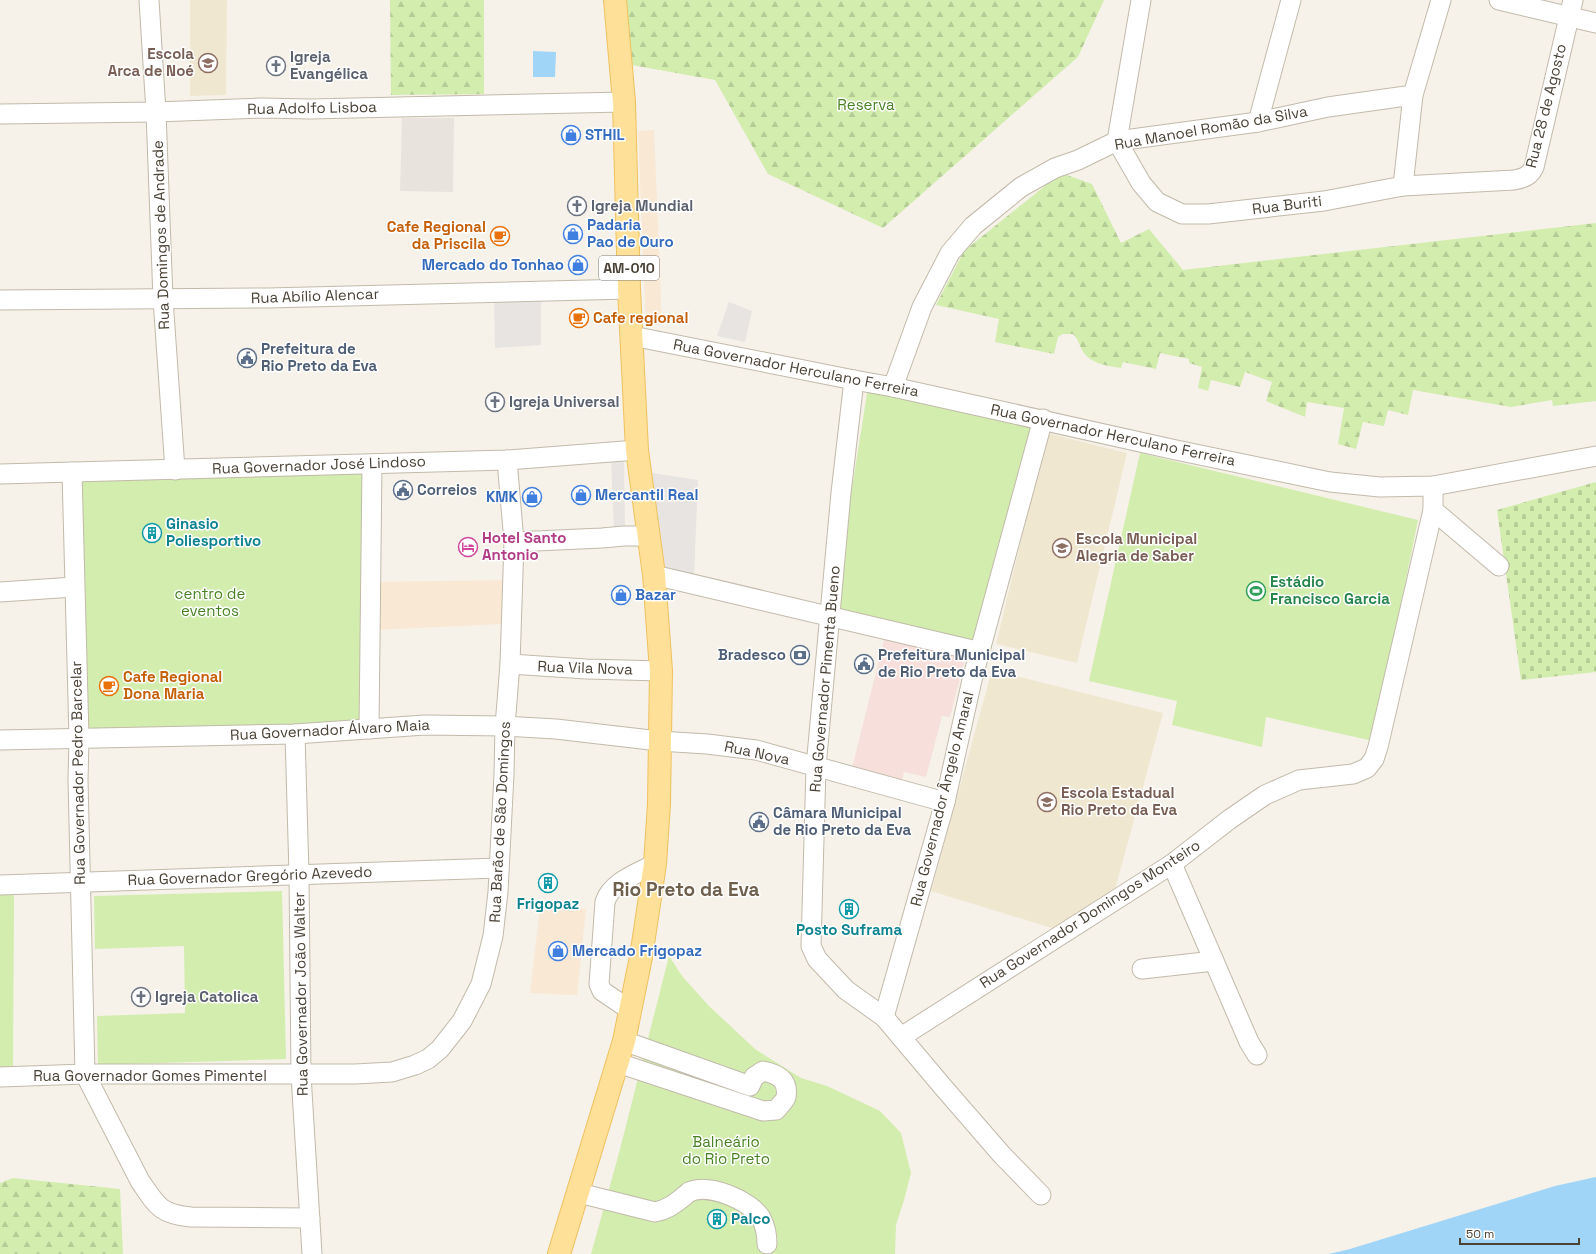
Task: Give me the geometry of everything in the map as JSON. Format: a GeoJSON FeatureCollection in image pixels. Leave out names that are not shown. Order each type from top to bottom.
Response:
{"type":"FeatureCollection","features":[{"type":"Feature","properties":{"kind":"main road","name":"AM-010"},"geometry":{"type":"LineString","coordinates":[[559,1254],[579,1193],[624,1041],[641,956],[655,864],[659,804],[661,671],[654,575],[637,450],[629,289],[624,102],[615,0]]}},
{"type":"Feature","properties":{"kind":"street","name":"Rua Domingos de Andrade"},"geometry":{"type":"LineString","coordinates":[[149,0],[156,112],[163,299],[175,470]]}},
{"type":"Feature","properties":{"kind":"street"},"geometry":{"type":"LineString","coordinates":[[1117,141],[1141,0]]}},
{"type":"Feature","properties":{"kind":"street"},"geometry":{"type":"LineString","coordinates":[[1258,122],[1292,0]]}},
{"type":"Feature","properties":{"kind":"street"},"geometry":{"type":"LineString","coordinates":[[1403,186],[1413,95],[1441,0]]}},
{"type":"Feature","properties":{"kind":"street"},"geometry":{"type":"LineString","coordinates":[[1499,0],[1570,8],[1596,23]]}},
{"type":"Feature","properties":{"kind":"street","name":"Rua 28 de Agosto"},"geometry":{"type":"LineString","coordinates":[[1491,180],[1514,180],[1524,178],[1531,174],[1534,167],[1570,8]]}},
{"type":"Feature","properties":{"kind":"street","name":"Rua Manoel Romão da Silva"},"geometry":{"type":"LineString","coordinates":[[893,386],[922,307],[950,253],[973,226],[1021,187],[1055,168],[1078,160],[1117,141],[1258,122],[1328,107],[1413,95]]}},
{"type":"Feature","properties":{"kind":"street","name":"Rua Adolfo Lisboa"},"geometry":{"type":"LineString","coordinates":[[0,114],[624,102]]}},
{"type":"Feature","properties":{"kind":"street","name":"Rua Buriti"},"geometry":{"type":"LineString","coordinates":[[1117,141],[1141,183],[1156,202],[1182,214],[1208,214],[1324,201],[1403,186],[1491,180]]}},
{"type":"Feature","properties":{"kind":"street","name":"Rua Abílio Alencar"},"geometry":{"type":"LineString","coordinates":[[0,300],[163,299],[629,289]]}},
{"type":"Feature","properties":{"kind":"street","name":"Rua Governador Herculano Ferreira"},"geometry":{"type":"LineString","coordinates":[[632,336],[854,380],[893,386],[1176,450],[1330,482],[1380,487],[1433,486],[1596,456]]}},
{"type":"Feature","properties":{"kind":"street","name":"Rua Governador Pimenta Bueno"},"geometry":{"type":"LineString","coordinates":[[854,380],[841,492],[816,767],[810,931],[811,946],[817,959],[846,990],[884,1017],[1002,1155],[1041,1195]]}},
{"type":"Feature","properties":{"kind":"street","name":"Rua Governador Ângelo Amaral"},"geometry":{"type":"LineString","coordinates":[[884,1017],[945,802],[972,680],[981,652],[1043,419]]}},
{"type":"Feature","properties":{"kind":"street","name":"Rua Governador José Lindoso"},"geometry":{"type":"LineString","coordinates":[[0,474],[507,460],[637,450]]}},
{"type":"Feature","properties":{"kind":"street","name":"Rua Barão de São Domingos"},"geometry":{"type":"LineString","coordinates":[[301,1075],[392,1072],[415,1065],[428,1059],[440,1049],[462,1021],[481,984],[493,936],[499,868],[505,726],[510,664],[514,542],[507,460]]}},
{"type":"Feature","properties":{"kind":"street"},"geometry":{"type":"LineString","coordinates":[[369,730],[372,464]]}},
{"type":"Feature","properties":{"kind":"street","name":"Rua Governador Pedro Barcelar"},"geometry":{"type":"LineString","coordinates":[[72,472],[79,738],[78,780],[85,1074]]}},
{"type":"Feature","properties":{"kind":"street","name":"Rua Governador Domingos Monteiro"},"geometry":{"type":"LineString","coordinates":[[901,1037],[1172,864],[1230,819],[1265,795],[1299,780],[1353,774],[1367,768],[1374,759],[1433,510],[1433,486]]}},
{"type":"Feature","properties":{"kind":"street"},"geometry":{"type":"LineString","coordinates":[[1433,510],[1499,566]]}},
{"type":"Feature","properties":{"kind":"street"},"geometry":{"type":"LineString","coordinates":[[514,542],[649,536]]}},
{"type":"Feature","properties":{"kind":"street"},"geometry":{"type":"LineString","coordinates":[[654,575],[981,652]]}},
{"type":"Feature","properties":{"kind":"street"},"geometry":{"type":"LineString","coordinates":[[0,592],[74,587]]}},
{"type":"Feature","properties":{"kind":"street","name":"Rua Vila Nova"},"geometry":{"type":"LineString","coordinates":[[510,664],[586,669],[661,671]]}},
{"type":"Feature","properties":{"kind":"street","name":"Rua Governador Álvaro Maia"},"geometry":{"type":"LineString","coordinates":[[0,740],[295,734],[369,730],[392,726],[425,725],[505,726],[583,732],[659,741]]}},
{"type":"Feature","properties":{"kind":"street","name":"Rua Governador João Walter"},"geometry":{"type":"LineString","coordinates":[[295,734],[299,874],[301,1075],[312,1254]]}},
{"type":"Feature","properties":{"kind":"street","name":"Rua Nova"},"geometry":{"type":"LineString","coordinates":[[659,741],[707,744],[756,750],[945,802]]}},
{"type":"Feature","properties":{"kind":"street"},"geometry":{"type":"LineString","coordinates":[[630,1010],[602,991],[599,984],[605,902],[607,895],[614,886],[655,864]]}},
{"type":"Feature","properties":{"kind":"street"},"geometry":{"type":"LineString","coordinates":[[1172,864],[1249,1042],[1257,1055]]}},
{"type":"Feature","properties":{"kind":"street","name":"Rua Governador Gregório Azevedo"},"geometry":{"type":"LineString","coordinates":[[0,885],[499,868]]}},
{"type":"Feature","properties":{"kind":"street"},"geometry":{"type":"LineString","coordinates":[[1142,969],[1214,961]]}},
{"type":"Feature","properties":{"kind":"street"},"geometry":{"type":"LineString","coordinates":[[618,1063],[763,1111],[776,1110],[786,1098],[786,1085],[778,1074],[763,1070],[754,1077],[750,1086],[624,1041]]}},
{"type":"Feature","properties":{"kind":"street"},"geometry":{"type":"LineString","coordinates":[[85,1074],[140,1181],[162,1210],[174,1215],[191,1217],[310,1218]]}},
{"type":"Feature","properties":{"kind":"street","name":"Rua Governador Gomes Pimentel"},"geometry":{"type":"LineString","coordinates":[[0,1077],[85,1074],[301,1075]]}},
{"type":"Feature","properties":{"kind":"street"},"geometry":{"type":"LineString","coordinates":[[579,1193],[655,1212],[666,1210],[689,1192],[703,1189],[715,1192],[732,1197],[748,1205],[760,1217],[767,1231],[767,1244]]}},
{"type":"Feature","properties":{"kind":"shaded area","name":"Escola Arca de Noé"},"geometry":{"type":"Polygon","coordinates":[[[190,0],[227,0],[226,95],[190,96],[190,0]]]}},
{"type":"Feature","properties":{"kind":"shaded area"},"geometry":{"type":"Polygon","coordinates":[[[402,118],[454,118],[453,192],[400,191],[402,118]]]}},
{"type":"Feature","properties":{"kind":"shaded area"},"geometry":{"type":"Polygon","coordinates":[[[654,130],[662,325],[646,325],[638,131],[654,130]]]}},
{"type":"Feature","properties":{"kind":"shaded area"},"geometry":{"type":"Polygon","coordinates":[[[541,300],[541,345],[495,348],[494,301],[541,300]]]}},
{"type":"Feature","properties":{"kind":"shaded area"},"geometry":{"type":"Polygon","coordinates":[[[729,302],[752,311],[745,342],[717,336],[729,302]]]}},
{"type":"Feature","properties":{"kind":"shaded area","name":"Escola Municipal Alegria de Saber"},"geometry":{"type":"Polygon","coordinates":[[[1047,433],[1127,453],[1077,663],[996,644],[1047,433]]]}},
{"type":"Feature","properties":{"kind":"shaded area"},"geometry":{"type":"Polygon","coordinates":[[[624,456],[625,532],[614,532],[611,457],[624,456]]]}},
{"type":"Feature","properties":{"kind":"shaded area"},"geometry":{"type":"Polygon","coordinates":[[[652,473],[698,480],[694,576],[663,569],[652,473]]]}},
{"type":"Feature","properties":{"kind":"shaded area"},"geometry":{"type":"Polygon","coordinates":[[[504,580],[501,624],[375,630],[377,582],[504,580]]]}},
{"type":"Feature","properties":{"kind":"shaded area"},"geometry":{"type":"Polygon","coordinates":[[[885,636],[966,655],[950,717],[942,716],[926,777],[904,772],[901,785],[851,772],[885,636]]]}},
{"type":"Feature","properties":{"kind":"shaded area","name":"Escola Estadual Rio Preto da Eva"},"geometry":{"type":"Polygon","coordinates":[[[992,670],[1163,713],[1113,897],[1058,930],[931,891],[992,670]]]}},
{"type":"Feature","properties":{"kind":"shaded area","name":"Mercado Frigopaz"},"geometry":{"type":"Polygon","coordinates":[[[540,909],[586,909],[577,995],[530,993],[540,909]]]}},
{"type":"Feature","properties":{"kind":"green space"},"geometry":{"type":"Polygon","coordinates":[[[390,0],[484,0],[484,94],[391,95],[390,0]]]}},
{"type":"Feature","properties":{"kind":"green space","name":"Reserva"},"geometry":{"type":"Polygon","coordinates":[[[624,0],[1104,0],[1078,57],[883,228],[768,174],[715,80],[626,64],[624,0]]]}},
{"type":"Feature","properties":{"kind":"green space"},"geometry":{"type":"Polygon","coordinates":[[[1061,173],[1092,184],[1121,243],[1149,229],[1183,270],[1596,223],[1596,401],[1553,406],[1552,400],[1511,407],[1413,390],[1408,415],[1388,410],[1384,426],[1363,422],[1356,449],[1338,444],[1344,408],[1307,402],[1305,417],[1266,401],[1272,382],[1245,372],[1240,387],[1211,380],[1208,391],[1198,388],[1202,367],[1189,363],[1189,359],[1160,353],[1156,369],[1123,362],[1121,368],[1099,364],[1085,355],[1073,334],[1063,334],[1058,337],[1054,354],[995,342],[999,319],[936,305],[964,251],[1061,173]]]}},
{"type":"Feature","properties":{"kind":"green space"},"geometry":{"type":"Polygon","coordinates":[[[868,387],[1034,423],[980,643],[833,609],[868,387]]]}},
{"type":"Feature","properties":{"kind":"green space","name":"Estádio Francisco Garcia"},"geometry":{"type":"Polygon","coordinates":[[[1140,453],[1418,520],[1373,741],[1266,717],[1262,747],[1172,725],[1177,701],[1089,681],[1140,453]]]}},
{"type":"Feature","properties":{"kind":"green space","name":"centro de eventos"},"geometry":{"type":"Polygon","coordinates":[[[368,471],[363,729],[88,734],[81,477],[368,471]]]}},
{"type":"Feature","properties":{"kind":"green space"},"geometry":{"type":"Polygon","coordinates":[[[1596,482],[1596,672],[1521,680],[1497,510],[1596,482]]]}},
{"type":"Feature","properties":{"kind":"green space"},"geometry":{"type":"Polygon","coordinates":[[[282,891],[286,1059],[98,1065],[97,1016],[185,1013],[184,946],[95,949],[94,896],[282,891]]]}},
{"type":"Feature","properties":{"kind":"green space"},"geometry":{"type":"Polygon","coordinates":[[[14,893],[13,1069],[0,1069],[0,894],[14,893]]]}},
{"type":"Feature","properties":{"kind":"green space","name":"Balneário do Rio Preto"},"geometry":{"type":"Polygon","coordinates":[[[669,956],[682,976],[709,1006],[755,1049],[801,1078],[827,1086],[880,1111],[901,1133],[911,1173],[896,1225],[895,1254],[591,1254],[619,1153],[669,956]]]}},
{"type":"Feature","properties":{"kind":"green space"},"geometry":{"type":"Polygon","coordinates":[[[13,1178],[120,1189],[123,1254],[0,1254],[0,1183],[13,1178]]]}},
{"type":"Feature","properties":{"kind":"water"},"geometry":{"type":"Polygon","coordinates":[[[533,51],[556,52],[555,77],[533,77],[533,51]]]}},
{"type":"Feature","properties":{"kind":"water"},"geometry":{"type":"Polygon","coordinates":[[[1596,1177],[1596,1254],[1329,1254],[1350,1249],[1555,1186],[1596,1177]]]}},
{"type":"Feature","properties":{"kind":"place","name":"Escola Arca de Noé"},"geometry":{"type":"Point","coordinates":[208,63]}},
{"type":"Feature","properties":{"kind":"place","name":"Igreja Evangélica"},"geometry":{"type":"Point","coordinates":[276,66]}},
{"type":"Feature","properties":{"kind":"place","name":"STHIL"},"geometry":{"type":"Point","coordinates":[571,135]}},
{"type":"Feature","properties":{"kind":"place","name":"Igreja Mundial"},"geometry":{"type":"Point","coordinates":[577,206]}},
{"type":"Feature","properties":{"kind":"place","name":"Padaria Pao de Ouro"},"geometry":{"type":"Point","coordinates":[573,234]}},
{"type":"Feature","properties":{"kind":"place","name":"Cafe Regional da Priscila"},"geometry":{"type":"Point","coordinates":[500,236]}},
{"type":"Feature","properties":{"kind":"place","name":"Mercado do Tonhao"},"geometry":{"type":"Point","coordinates":[578,265]}},
{"type":"Feature","properties":{"kind":"place","name":"Cafe regional"},"geometry":{"type":"Point","coordinates":[579,318]}},
{"type":"Feature","properties":{"kind":"place","name":"Prefeitura de Rio Preto da Eva"},"geometry":{"type":"Point","coordinates":[247,358]}},
{"type":"Feature","properties":{"kind":"place","name":"Igreja Universal"},"geometry":{"type":"Point","coordinates":[495,402]}},
{"type":"Feature","properties":{"kind":"place","name":"Correios"},"geometry":{"type":"Point","coordinates":[403,490]}},
{"type":"Feature","properties":{"kind":"place","name":"Mercantil Real"},"geometry":{"type":"Point","coordinates":[581,495]}},
{"type":"Feature","properties":{"kind":"place","name":"KMK"},"geometry":{"type":"Point","coordinates":[532,497]}},
{"type":"Feature","properties":{"kind":"place","name":"Ginasio Poliesportivo"},"geometry":{"type":"Point","coordinates":[152,533]}},
{"type":"Feature","properties":{"kind":"place","name":"Hotel Santo Antonio"},"geometry":{"type":"Point","coordinates":[468,547]}},
{"type":"Feature","properties":{"kind":"place","name":"Escola Municipal Alegria de Saber"},"geometry":{"type":"Point","coordinates":[1062,548]}},
{"type":"Feature","properties":{"kind":"place","name":"Estádio Francisco Garcia"},"geometry":{"type":"Point","coordinates":[1256,591]}},
{"type":"Feature","properties":{"kind":"place","name":"Bazar"},"geometry":{"type":"Point","coordinates":[621,595]}},
{"type":"Feature","properties":{"kind":"place","name":"Bradesco"},"geometry":{"type":"Point","coordinates":[800,655]}},
{"type":"Feature","properties":{"kind":"place","name":"Prefeitura Municipal de Rio Preto da Eva"},"geometry":{"type":"Point","coordinates":[864,664]}},
{"type":"Feature","properties":{"kind":"place","name":"Cafe Regional Dona Maria"},"geometry":{"type":"Point","coordinates":[109,686]}},
{"type":"Feature","properties":{"kind":"place","name":"Escola Estadual Rio Preto da Eva"},"geometry":{"type":"Point","coordinates":[1047,802]}},
{"type":"Feature","properties":{"kind":"place","name":"Câmara Municipal de Rio Preto da Eva"},"geometry":{"type":"Point","coordinates":[759,822]}},
{"type":"Feature","properties":{"kind":"place","name":"Frigopaz"},"geometry":{"type":"Point","coordinates":[548,883]}},
{"type":"Feature","properties":{"kind":"place","name":"Posto Suframa"},"geometry":{"type":"Point","coordinates":[849,909]}},
{"type":"Feature","properties":{"kind":"place","name":"Mercado Frigopaz"},"geometry":{"type":"Point","coordinates":[558,951]}},
{"type":"Feature","properties":{"kind":"place","name":"Igreja Catolica"},"geometry":{"type":"Point","coordinates":[141,997]}},
{"type":"Feature","properties":{"kind":"place","name":"Palco"},"geometry":{"type":"Point","coordinates":[717,1219]}},
{"type":"Feature","properties":{"kind":"district","name":"Rio Preto da Eva"},"geometry":{"type":"Point","coordinates":[686,889]}}]}
